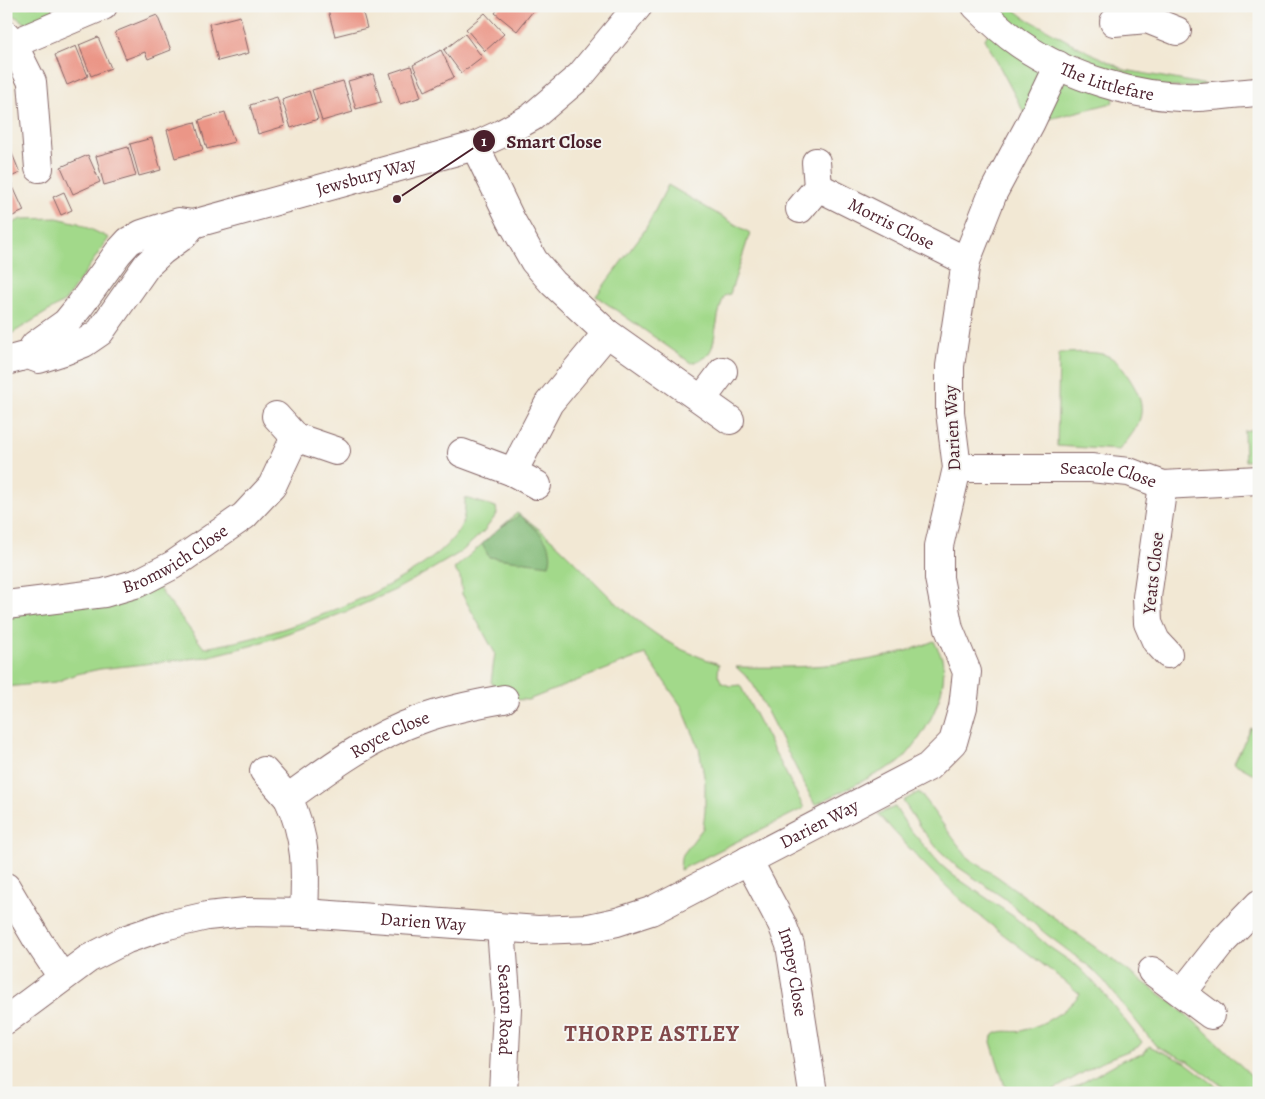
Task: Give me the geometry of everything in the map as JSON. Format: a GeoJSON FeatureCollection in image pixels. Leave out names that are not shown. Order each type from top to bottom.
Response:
{"type":"FeatureCollection","features":[{"type":"Feature","properties":{"kind":"street"},"geometry":{"type":"LineString","coordinates":[[39,168],[32,82],[10,39],[103,6]]}},
{"type":"Feature","properties":{"kind":"street","name":"Jewsbury Way"},"geometry":{"type":"LineString","coordinates":[[17,358],[66,323],[118,253],[129,242],[142,234],[179,222],[193,224],[475,146],[532,116],[553,100],[580,76],[638,6]]}},
{"type":"Feature","properties":{"kind":"street","name":"The Littlefare"},"geometry":{"type":"LineString","coordinates":[[976,6],[994,24],[1021,44],[1058,65],[1118,87],[1159,94],[1196,97],[1259,92]]}},
{"type":"Feature","properties":{"kind":"street"},"geometry":{"type":"LineString","coordinates":[[1114,22],[1149,13],[1177,31]]}},
{"type":"Feature","properties":{"kind":"street","name":"Darien Way"},"geometry":{"type":"LineString","coordinates":[[6,1020],[88,959],[127,939],[168,925],[207,916],[246,912],[304,913],[538,930],[589,928],[617,922],[651,911],[928,766],[952,742],[964,707],[967,672],[949,629],[939,578],[939,546],[957,468],[950,412],[950,366],[966,261],[993,193],[1030,124],[1058,65]]}},
{"type":"Feature","properties":{"kind":"street"},"geometry":{"type":"LineString","coordinates":[[475,146],[511,220],[534,261],[553,283],[607,333],[730,420]]}},
{"type":"Feature","properties":{"kind":"street","name":"Morris Close"},"geometry":{"type":"LineString","coordinates":[[800,209],[817,174],[966,261]]}},
{"type":"Feature","properties":{"kind":"street"},"geometry":{"type":"LineString","coordinates":[[513,472],[549,403],[607,333]]}},
{"type":"Feature","properties":{"kind":"street"},"geometry":{"type":"LineString","coordinates":[[702,399],[723,371]]}},
{"type":"Feature","properties":{"kind":"street"},"geometry":{"type":"LineString","coordinates":[[276,416],[295,437],[336,451]]}},
{"type":"Feature","properties":{"kind":"street","name":"Bromwich Close"},"geometry":{"type":"LineString","coordinates":[[6,604],[104,593],[138,583],[174,565],[244,516],[272,486],[295,437]]}},
{"type":"Feature","properties":{"kind":"street"},"geometry":{"type":"LineString","coordinates":[[462,453],[513,472],[537,485]]}},
{"type":"Feature","properties":{"kind":"street","name":"Seacole Close"},"geometry":{"type":"LineString","coordinates":[[957,468],[1090,468],[1129,472],[1163,485],[1259,480]]}},
{"type":"Feature","properties":{"kind":"street","name":"Yeats Close"},"geometry":{"type":"LineString","coordinates":[[1163,485],[1148,597],[1148,623],[1156,641],[1168,654]]}},
{"type":"Feature","properties":{"kind":"street","name":"Royce Close"},"geometry":{"type":"LineString","coordinates":[[288,798],[336,763],[376,740],[418,721],[507,694]]}},
{"type":"Feature","properties":{"kind":"street"},"geometry":{"type":"LineString","coordinates":[[264,771],[288,798],[295,812],[301,833],[306,867],[304,913]]}},
{"type":"Feature","properties":{"kind":"street","name":"Impey Close"},"geometry":{"type":"LineString","coordinates":[[748,860],[782,924],[790,945],[813,1093]]}},
{"type":"Feature","properties":{"kind":"street"},"geometry":{"type":"LineString","coordinates":[[6,887],[33,934],[62,977]]}},
{"type":"Feature","properties":{"kind":"street"},"geometry":{"type":"LineString","coordinates":[[1182,993],[1223,941],[1259,904]]}},
{"type":"Feature","properties":{"kind":"street","name":"Seaton Road"},"geometry":{"type":"LineString","coordinates":[[501,928],[507,1008],[503,1093]]}},
{"type":"Feature","properties":{"kind":"street"},"geometry":{"type":"LineString","coordinates":[[1152,971],[1211,1015]]}},
{"type":"Feature","properties":{"kind":"green space"},"geometry":{"type":"Polygon","coordinates":[[[8,6],[79,6],[28,25],[13,15],[8,6]]]}},
{"type":"Feature","properties":{"kind":"green space"},"geometry":{"type":"Polygon","coordinates":[[[976,6],[1010,6],[1024,17],[1125,70],[1218,87],[1118,87],[1112,103],[1030,124],[985,39],[994,24],[976,6]]]}},
{"type":"Feature","properties":{"kind":"green space"},"geometry":{"type":"Polygon","coordinates":[[[668,185],[750,233],[730,294],[724,296],[712,349],[705,357],[691,363],[596,296],[645,230],[668,185]]]}},
{"type":"Feature","properties":{"kind":"green space"},"geometry":{"type":"Polygon","coordinates":[[[57,218],[78,223],[109,238],[65,301],[6,337],[6,227],[21,219],[57,218]]]}},
{"type":"Feature","properties":{"kind":"green space"},"geometry":{"type":"Polygon","coordinates":[[[1059,353],[1097,353],[1106,355],[1118,363],[1133,384],[1141,404],[1141,412],[1135,430],[1119,450],[1057,446],[1059,353]]]}},
{"type":"Feature","properties":{"kind":"green space"},"geometry":{"type":"Polygon","coordinates":[[[1259,428],[1259,460],[1245,461],[1244,431],[1259,428]]]}},
{"type":"Feature","properties":{"kind":"green space"},"geometry":{"type":"Polygon","coordinates":[[[465,498],[496,507],[497,514],[484,531],[461,552],[427,572],[395,590],[348,611],[254,645],[206,657],[100,669],[77,674],[56,682],[6,687],[6,617],[157,586],[204,648],[252,638],[334,610],[397,581],[424,564],[446,546],[460,528],[464,517],[465,498]]]}},
{"type":"Feature","properties":{"kind":"green space"},"geometry":{"type":"Polygon","coordinates":[[[517,513],[555,542],[611,598],[646,627],[664,640],[683,650],[719,664],[718,675],[722,683],[730,686],[740,685],[804,808],[680,870],[681,857],[703,828],[705,782],[699,748],[682,707],[645,654],[528,700],[504,699],[491,682],[495,653],[462,594],[460,577],[454,569],[517,513]]]}},
{"type":"Feature","properties":{"kind":"green space"},"geometry":{"type":"Polygon","coordinates":[[[520,515],[547,543],[551,557],[549,565],[489,557],[482,544],[498,529],[520,515]]]}},
{"type":"Feature","properties":{"kind":"green space"},"geometry":{"type":"Polygon","coordinates":[[[934,641],[942,658],[944,671],[942,685],[939,700],[933,714],[918,741],[900,762],[815,805],[754,686],[736,667],[811,666],[861,661],[910,650],[934,641]]]}},
{"type":"Feature","properties":{"kind":"green space"},"geometry":{"type":"Polygon","coordinates":[[[1251,728],[1259,731],[1259,777],[1234,763],[1251,728]]]}},
{"type":"Feature","properties":{"kind":"green space"},"geometry":{"type":"Polygon","coordinates":[[[919,792],[968,858],[998,877],[1171,1002],[1203,1029],[1259,1083],[1259,1093],[1232,1093],[1188,1061],[1156,1046],[1104,981],[1091,968],[1046,934],[1004,898],[955,865],[937,848],[903,801],[919,792]]]}},
{"type":"Feature","properties":{"kind":"green space"},"geometry":{"type":"Polygon","coordinates":[[[895,807],[907,826],[941,865],[1013,916],[1048,946],[1080,968],[1101,990],[1142,1042],[1138,1047],[1105,1060],[1048,1093],[1007,1093],[991,1042],[992,1036],[1003,1031],[1021,1031],[1038,1025],[1068,1007],[1080,994],[974,911],[918,858],[878,814],[895,807]]]}},
{"type":"Feature","properties":{"kind":"green space"},"geometry":{"type":"Polygon","coordinates":[[[1149,1046],[1185,1062],[1225,1093],[1064,1093],[1124,1059],[1143,1054],[1149,1046]]]}},
{"type":"Feature","properties":{"kind":"building"},"geometry":{"type":"Polygon","coordinates":[[[327,6],[361,6],[367,28],[335,36],[327,6]]]}},
{"type":"Feature","properties":{"kind":"building"},"geometry":{"type":"Polygon","coordinates":[[[500,6],[537,6],[517,31],[495,13],[500,6]]]}},
{"type":"Feature","properties":{"kind":"building"},"geometry":{"type":"Polygon","coordinates":[[[485,13],[504,34],[485,51],[466,29],[485,13]]]}},
{"type":"Feature","properties":{"kind":"building"},"geometry":{"type":"Polygon","coordinates":[[[157,15],[171,50],[148,59],[145,52],[126,59],[115,32],[157,15]]]}},
{"type":"Feature","properties":{"kind":"building"},"geometry":{"type":"Polygon","coordinates":[[[240,16],[249,53],[218,61],[209,24],[240,16]]]}},
{"type":"Feature","properties":{"kind":"building"},"geometry":{"type":"Polygon","coordinates":[[[465,34],[482,57],[461,73],[444,50],[465,34]]]}},
{"type":"Feature","properties":{"kind":"building"},"geometry":{"type":"Polygon","coordinates":[[[98,37],[111,68],[91,76],[79,45],[98,37]]]}},
{"type":"Feature","properties":{"kind":"building"},"geometry":{"type":"Polygon","coordinates":[[[76,46],[88,76],[67,85],[55,55],[76,46]]]}},
{"type":"Feature","properties":{"kind":"building"},"geometry":{"type":"Polygon","coordinates":[[[441,50],[454,77],[425,91],[413,65],[441,50]]]}},
{"type":"Feature","properties":{"kind":"building"},"geometry":{"type":"Polygon","coordinates":[[[411,66],[421,97],[400,104],[390,73],[411,66]]]}},
{"type":"Feature","properties":{"kind":"building"},"geometry":{"type":"Polygon","coordinates":[[[373,74],[381,102],[356,109],[348,81],[373,74]]]}},
{"type":"Feature","properties":{"kind":"building"},"geometry":{"type":"Polygon","coordinates":[[[343,81],[353,112],[322,121],[312,90],[343,81]]]}},
{"type":"Feature","properties":{"kind":"building"},"geometry":{"type":"Polygon","coordinates":[[[309,91],[318,119],[291,128],[282,100],[309,91]]]}},
{"type":"Feature","properties":{"kind":"building"},"geometry":{"type":"Polygon","coordinates":[[[277,97],[285,126],[258,134],[250,105],[277,97]]]}},
{"type":"Feature","properties":{"kind":"building"},"geometry":{"type":"Polygon","coordinates":[[[225,112],[234,142],[207,149],[199,120],[225,112]]]}},
{"type":"Feature","properties":{"kind":"building"},"geometry":{"type":"Polygon","coordinates":[[[195,122],[203,150],[175,158],[167,130],[195,122]]]}},
{"type":"Feature","properties":{"kind":"building"},"geometry":{"type":"Polygon","coordinates":[[[152,138],[161,170],[139,176],[130,144],[152,138]]]}},
{"type":"Feature","properties":{"kind":"building"},"geometry":{"type":"Polygon","coordinates":[[[6,139],[20,173],[6,179],[6,139]]]}},
{"type":"Feature","properties":{"kind":"building"},"geometry":{"type":"Polygon","coordinates":[[[128,147],[136,176],[104,185],[96,156],[128,147]]]}},
{"type":"Feature","properties":{"kind":"building"},"geometry":{"type":"Polygon","coordinates":[[[88,155],[100,182],[73,194],[61,167],[88,155]]]}},
{"type":"Feature","properties":{"kind":"building"},"geometry":{"type":"Polygon","coordinates":[[[10,180],[24,211],[6,219],[6,182],[10,180]]]}},
{"type":"Feature","properties":{"kind":"building"},"geometry":{"type":"Polygon","coordinates":[[[64,192],[72,210],[61,215],[53,197],[64,192]]]}},
{"type":"Feature","properties":{"kind":"place","name":"Smart Close"},"geometry":{"type":"Point","coordinates":[397,199]}},
{"type":"Feature","properties":{"kind":"district","name":"THORPE ASTLEY"},"geometry":{"type":"Point","coordinates":[652,1034]}}]}
